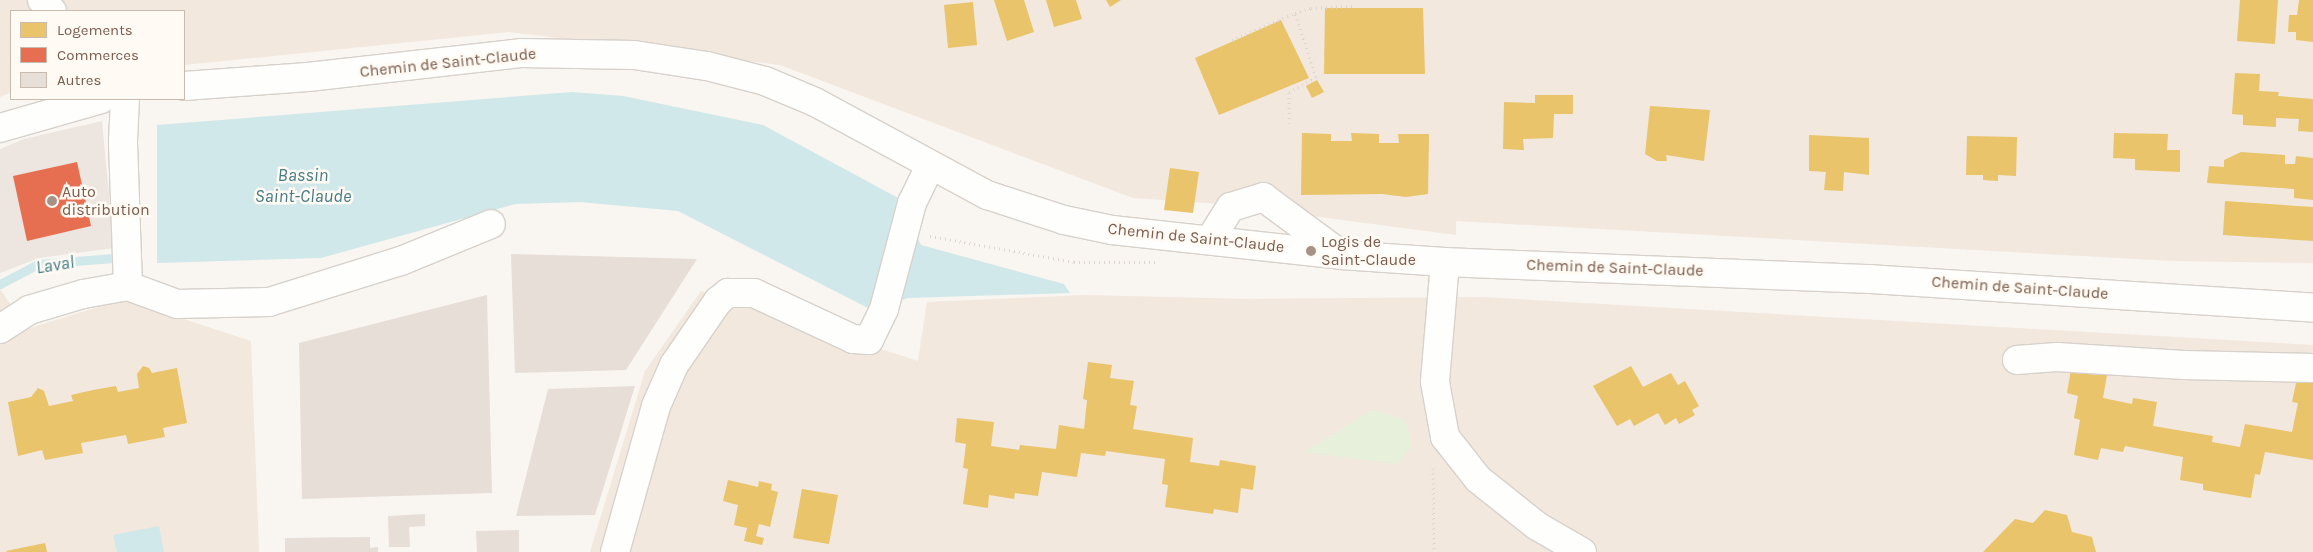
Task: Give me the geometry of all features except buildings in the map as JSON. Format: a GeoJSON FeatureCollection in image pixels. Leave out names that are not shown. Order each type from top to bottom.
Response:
{"type":"FeatureCollection","features":[{"type":"Feature","properties":{"kind":"street"},"geometry":{"type":"LineString","coordinates":[[42,0],[51,10]]}},
{"type":"Feature","properties":{"kind":"street","name":"Chemin de Saint-Claude"},"geometry":{"type":"LineString","coordinates":[[185,86],[308,77],[521,53],[634,55],[707,66],[765,81],[815,102],[930,166],[988,195],[1064,220],[1112,230],[1341,255],[1445,262],[1870,279],[2313,308]]}},
{"type":"Feature","properties":{"kind":"street"},"geometry":{"type":"LineString","coordinates":[[0,128],[97,100]]}},
{"type":"Feature","properties":{"kind":"street"},"geometry":{"type":"LineString","coordinates":[[124,100],[122,141],[128,286]]}},
{"type":"Feature","properties":{"kind":"street"},"geometry":{"type":"LineString","coordinates":[[615,552],[656,406],[674,365],[718,301],[728,293],[754,293],[853,339],[869,340],[884,309],[912,203],[930,166]]}},
{"type":"Feature","properties":{"kind":"street"},"geometry":{"type":"LineString","coordinates":[[1210,240],[1231,207],[1264,191],[1341,255]]}},
{"type":"Feature","properties":{"kind":"street"},"geometry":{"type":"LineString","coordinates":[[0,329],[29,310],[83,294],[128,286],[177,304],[269,302],[401,261],[491,224]]}},
{"type":"Feature","properties":{"kind":"street"},"geometry":{"type":"LineString","coordinates":[[1445,262],[1436,382],[1445,437],[1478,479],[1538,526],[1582,552]]}},
{"type":"Feature","properties":{"kind":"street"},"geometry":{"type":"LineString","coordinates":[[2017,360],[2057,357],[2184,365],[2313,368]]}},
{"type":"Feature","properties":{"kind":"path"},"geometry":{"type":"LineString","coordinates":[[1232,40],[1311,8],[1355,6]]}},
{"type":"Feature","properties":{"kind":"path"},"geometry":{"type":"LineString","coordinates":[[1289,123],[1289,92],[1316,77],[1295,13]]}},
{"type":"Feature","properties":{"kind":"path"},"geometry":{"type":"LineString","coordinates":[[924,235],[1074,262],[1152,265],[1159,260]]}},
{"type":"Feature","properties":{"kind":"path"},"geometry":{"type":"LineString","coordinates":[[1434,552],[1433,466],[1445,437]]}},
{"type":"Feature","properties":{"kind":"shaded area"},"geometry":{"type":"Polygon","coordinates":[[[0,0],[2313,0],[2313,263],[2172,261],[1456,221],[1456,235],[1297,214],[1294,209],[1133,198],[780,65],[509,32],[185,65],[185,10],[10,10],[10,92],[0,97],[0,0]]]}},
{"type":"Feature","properties":{"kind":"shaded area"},"geometry":{"type":"Polygon","coordinates":[[[102,121],[114,248],[39,258],[0,273],[0,149],[24,139],[102,121]]]}},
{"type":"Feature","properties":{"kind":"shaded area"},"geometry":{"type":"Polygon","coordinates":[[[0,289],[27,329],[123,299],[251,341],[259,552],[0,552],[0,289]]]}},
{"type":"Feature","properties":{"kind":"shaded area"},"geometry":{"type":"Polygon","coordinates":[[[701,291],[918,361],[927,302],[1086,295],[1248,299],[1481,297],[2313,345],[2313,552],[590,552],[645,371],[701,291]]]}},
{"type":"Feature","properties":{"kind":"green space"},"geometry":{"type":"Polygon","coordinates":[[[1372,410],[1405,419],[1412,445],[1398,464],[1304,452],[1372,410]]]}},
{"type":"Feature","properties":{"kind":"water","name":"Bassin Saint-Claude"},"geometry":{"type":"Polygon","coordinates":[[[572,92],[623,96],[763,125],[900,199],[921,245],[1064,284],[1070,293],[908,298],[872,310],[678,211],[580,202],[515,204],[321,258],[157,263],[157,125],[572,92]]]}},
{"type":"Feature","properties":{"kind":"water"},"geometry":{"type":"Polygon","coordinates":[[[159,526],[164,552],[117,552],[113,535],[159,526]]]}},
{"type":"Feature","properties":{"kind":"waterway","name":"Laval"},"geometry":{"type":"LineString","coordinates":[[0,284],[38,264],[113,258]]}},
{"type":"Feature","properties":{"kind":"place","name":"Auto distribution"},"geometry":{"type":"Point","coordinates":[52,201]}},
{"type":"Feature","properties":{"kind":"place","name":"Logis de Saint-Claude"},"geometry":{"type":"Point","coordinates":[1311,251]}}]}
